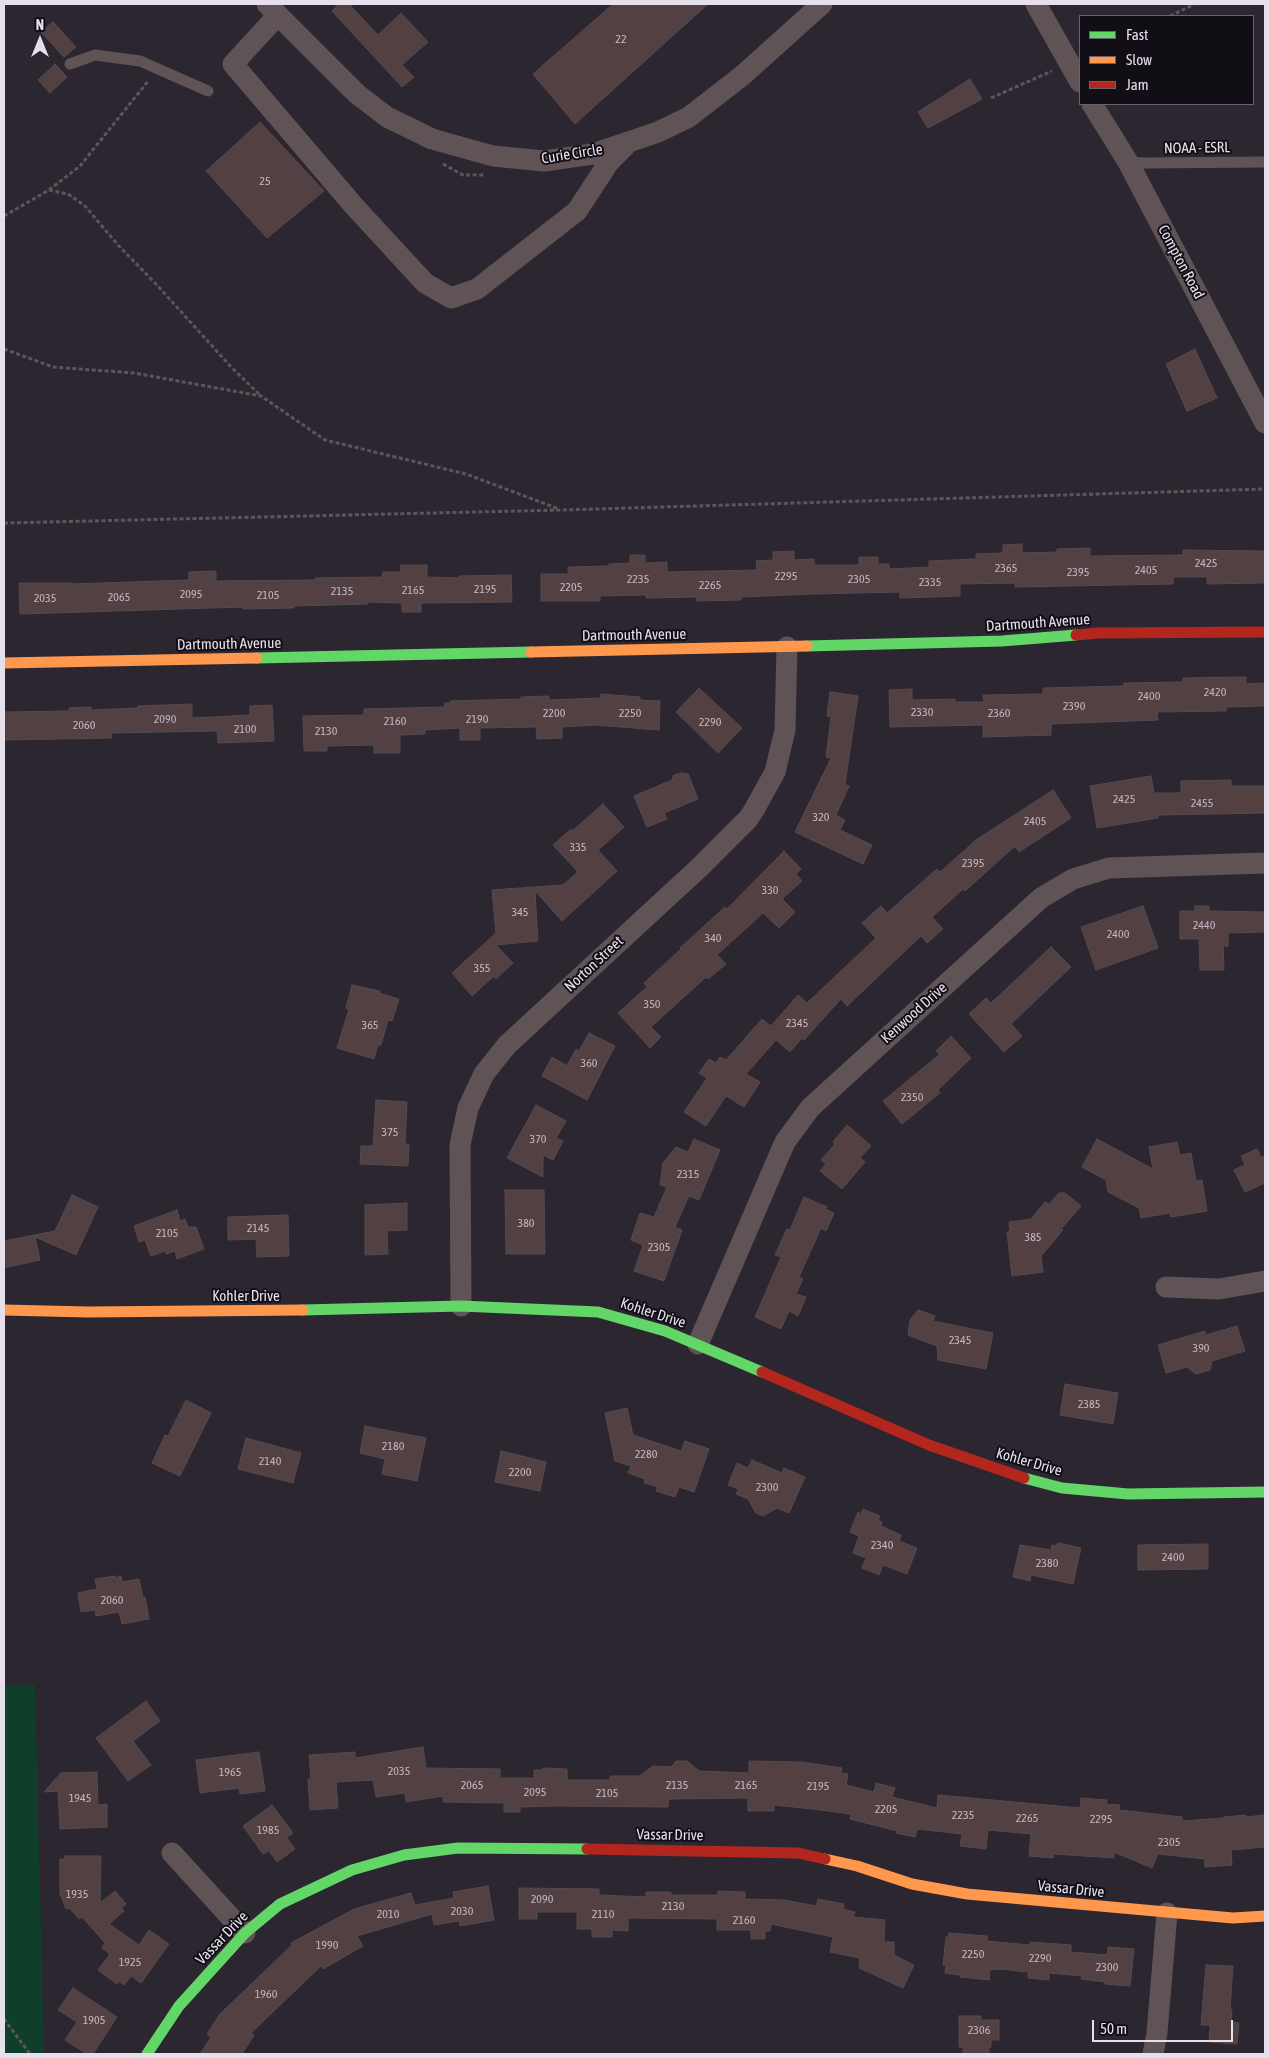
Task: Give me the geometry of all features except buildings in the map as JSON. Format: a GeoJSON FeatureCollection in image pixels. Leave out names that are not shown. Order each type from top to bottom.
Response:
{"type":"FeatureCollection","features":[{"type":"Feature","properties":{"kind":"street"},"geometry":{"type":"LineString","coordinates":[[1036,4],[1079,80]]}},
{"type":"Feature","properties":{"kind":"street","name":"Curie Circle"},"geometry":{"type":"LineString","coordinates":[[273,9],[357,94],[387,117],[432,139],[493,156],[544,161],[593,154],[658,132],[689,117],[743,74],[820,5]]}},
{"type":"Feature","properties":{"kind":"street"},"geometry":{"type":"LineString","coordinates":[[273,9],[233,64],[354,206],[425,283],[451,298],[477,290],[577,211],[609,162],[628,142]]}},
{"type":"Feature","properties":{"kind":"street","name":"Compton Road"},"geometry":{"type":"LineString","coordinates":[[1093,105],[1128,162],[1265,422]]}},
{"type":"Feature","properties":{"kind":"street","name":"Dartmouth Avenue"},"geometry":{"type":"LineString","coordinates":[[4,663],[787,647],[1002,641],[1099,634],[1265,632]]}},
{"type":"Feature","properties":{"kind":"street","name":"Norton Street"},"geometry":{"type":"LineString","coordinates":[[460,1306],[460,1145],[468,1108],[484,1074],[507,1044],[700,867],[748,819],[774,772],[785,730],[787,647]]}},
{"type":"Feature","properties":{"kind":"street","name":"Kenwood Drive"},"geometry":{"type":"LineString","coordinates":[[698,1344],[785,1142],[810,1108],[1041,898],[1073,879],[1109,868],[1265,863]]}},
{"type":"Feature","properties":{"kind":"street"},"geometry":{"type":"LineString","coordinates":[[1166,1287],[1220,1289],[1265,1281]]}},
{"type":"Feature","properties":{"kind":"street","name":"Kohler Drive"},"geometry":{"type":"LineString","coordinates":[[4,1310],[88,1312],[362,1310],[460,1306],[598,1312],[665,1331],[698,1344],[929,1445],[1014,1476],[1062,1488],[1128,1494],[1265,1492]]}},
{"type":"Feature","properties":{"kind":"street","name":"Vassar Drive"},"geometry":{"type":"LineString","coordinates":[[148,2054],[179,2006],[244,1933],[280,1904],[352,1870],[404,1855],[458,1848],[566,1848],[798,1853],[857,1866],[912,1884],[967,1894],[1233,1918],[1265,1916]]}},
{"type":"Feature","properties":{"kind":"street"},"geometry":{"type":"LineString","coordinates":[[172,1853],[244,1933]]}},
{"type":"Feature","properties":{"kind":"street"},"geometry":{"type":"LineString","coordinates":[[1153,2054],[1157,2034],[1167,1913]]}},
{"type":"Feature","properties":{"kind":"lane"},"geometry":{"type":"LineString","coordinates":[[70,64],[95,55],[140,61],[208,91]]}},
{"type":"Feature","properties":{"kind":"lane","name":"NOAA - ESRL"},"geometry":{"type":"LineString","coordinates":[[1128,162],[1265,162]]}},
{"type":"Feature","properties":{"kind":"path"},"geometry":{"type":"LineString","coordinates":[[1172,15],[1195,4]]}},
{"type":"Feature","properties":{"kind":"path"},"geometry":{"type":"LineString","coordinates":[[4,216],[49,190],[80,166],[159,69]]}},
{"type":"Feature","properties":{"kind":"path"},"geometry":{"type":"LineString","coordinates":[[991,98],[1028,82]]}},
{"type":"Feature","properties":{"kind":"path"},"geometry":{"type":"LineString","coordinates":[[438,162],[463,175],[492,175]]}},
{"type":"Feature","properties":{"kind":"path"},"geometry":{"type":"LineString","coordinates":[[49,190],[68,194],[86,206],[118,245],[232,368],[261,396],[325,440],[466,474],[562,510]]}},
{"type":"Feature","properties":{"kind":"path"},"geometry":{"type":"LineString","coordinates":[[4,349],[53,367],[134,373],[261,396]]}},
{"type":"Feature","properties":{"kind":"path"},"geometry":{"type":"LineString","coordinates":[[4,523],[562,510],[1265,489]]}},
{"type":"Feature","properties":{"kind":"path"},"geometry":{"type":"LineString","coordinates":[[4,2019],[30,2054]]}},
{"type":"Feature","properties":{"kind":"green space"},"geometry":{"type":"Polygon","coordinates":[[[4,1685],[35,1685],[44,2054],[4,2054],[4,1685]]]}},
{"type":"Feature","properties":{"kind":"traffic: fast"},"geometry":{"type":"LineString","coordinates":[[807,646],[1002,641],[1076,635]]}},
{"type":"Feature","properties":{"kind":"traffic: fast"},"geometry":{"type":"LineString","coordinates":[[257,658],[531,652]]}},
{"type":"Feature","properties":{"kind":"traffic: fast"},"geometry":{"type":"LineString","coordinates":[[303,1310],[461,1306],[598,1312],[665,1331],[762,1372]]}},
{"type":"Feature","properties":{"kind":"traffic: fast"},"geometry":{"type":"LineString","coordinates":[[1024,1478],[1062,1488],[1128,1494],[1265,1492]]}},
{"type":"Feature","properties":{"kind":"traffic: fast"},"geometry":{"type":"LineString","coordinates":[[147,2054],[179,2006],[245,1933],[280,1904],[352,1870],[404,1855],[458,1848],[587,1849]]}},
{"type":"Feature","properties":{"kind":"traffic: slow"},"geometry":{"type":"LineString","coordinates":[[531,652],[807,646]]}},
{"type":"Feature","properties":{"kind":"traffic: slow"},"geometry":{"type":"LineString","coordinates":[[4,663],[257,658]]}},
{"type":"Feature","properties":{"kind":"traffic: slow"},"geometry":{"type":"LineString","coordinates":[[4,1310],[88,1312],[303,1310]]}},
{"type":"Feature","properties":{"kind":"traffic: slow"},"geometry":{"type":"LineString","coordinates":[[825,1859],[857,1866],[912,1884],[967,1894],[1233,1918],[1265,1916]]}},
{"type":"Feature","properties":{"kind":"traffic: jam"},"geometry":{"type":"LineString","coordinates":[[1076,635],[1099,633],[1265,632]]}},
{"type":"Feature","properties":{"kind":"traffic: jam"},"geometry":{"type":"LineString","coordinates":[[762,1372],[929,1445],[1024,1478]]}},
{"type":"Feature","properties":{"kind":"traffic: jam"},"geometry":{"type":"LineString","coordinates":[[587,1849],[798,1853],[825,1859]]}}]}
